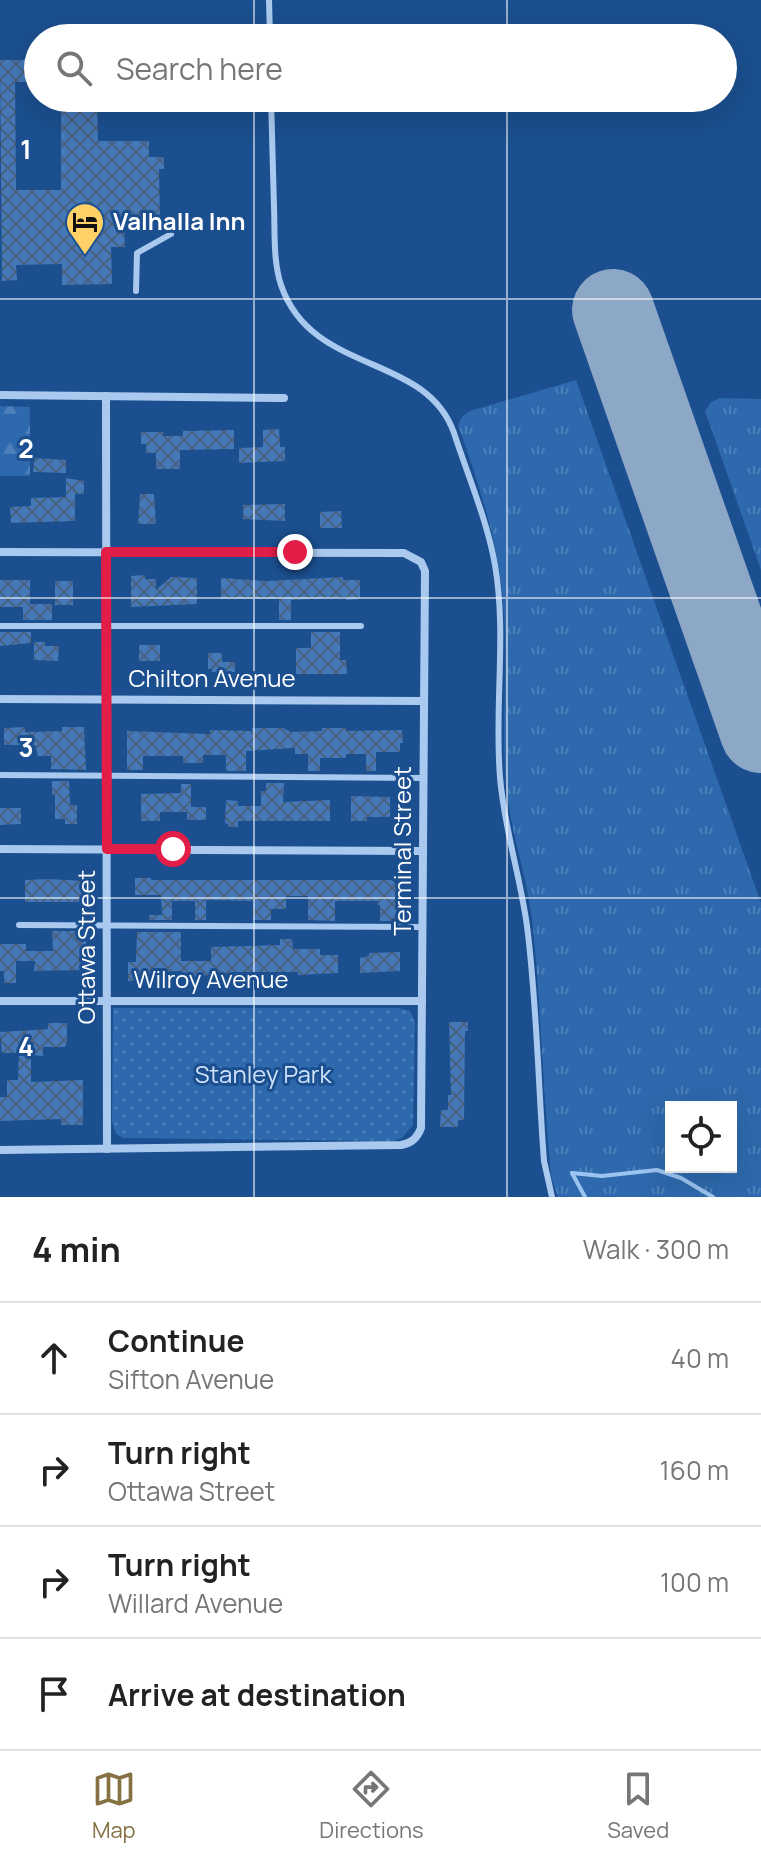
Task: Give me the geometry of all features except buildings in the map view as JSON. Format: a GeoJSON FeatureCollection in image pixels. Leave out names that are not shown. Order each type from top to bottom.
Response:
{"type":"FeatureCollection","features":[{"type":"Feature","properties":{"kind":"street"},"geometry":{"type":"LineString","coordinates":[[0,395],[284,398]]}},
{"type":"Feature","properties":{"kind":"street","name":"Ottawa Street"},"geometry":{"type":"LineString","coordinates":[[106,396],[107,1149]]}},
{"type":"Feature","properties":{"kind":"street"},"geometry":{"type":"LineString","coordinates":[[0,552],[106,552]]}},
{"type":"Feature","properties":{"kind":"street","name":"Terminal Street"},"geometry":{"type":"LineString","coordinates":[[106,552],[404,553],[421,562],[425,571],[421,1128],[414,1140],[401,1145],[107,1149]]}},
{"type":"Feature","properties":{"kind":"street","name":"Chilton Avenue"},"geometry":{"type":"LineString","coordinates":[[0,699],[424,701]]}},
{"type":"Feature","properties":{"kind":"street"},"geometry":{"type":"LineString","coordinates":[[0,849],[423,851]]}},
{"type":"Feature","properties":{"kind":"street","name":"Wilroy Avenue"},"geometry":{"type":"LineString","coordinates":[[0,1001],[422,1001]]}},
{"type":"Feature","properties":{"kind":"street"},"geometry":{"type":"LineString","coordinates":[[0,1150],[107,1149]]}},
{"type":"Feature","properties":{"kind":"lane"},"geometry":{"type":"LineString","coordinates":[[269,0],[270,24]]}},
{"type":"Feature","properties":{"kind":"lane"},"geometry":{"type":"LineString","coordinates":[[271,112],[275,253],[281,283],[289,302],[303,323],[319,338],[425,390],[442,408],[452,427],[488,534],[499,598],[501,785],[507,838],[526,923],[544,1161],[552,1197]]}},
{"type":"Feature","properties":{"kind":"lane"},"geometry":{"type":"LineString","coordinates":[[136,291],[137,253],[171,234]]}},
{"type":"Feature","properties":{"kind":"lane"},"geometry":{"type":"LineString","coordinates":[[0,626],[361,626]]}},
{"type":"Feature","properties":{"kind":"lane"},"geometry":{"type":"LineString","coordinates":[[0,775],[423,778]]}},
{"type":"Feature","properties":{"kind":"lane"},"geometry":{"type":"LineString","coordinates":[[19,925],[423,927]]}},
{"type":"Feature","properties":{"kind":"path"},"geometry":{"type":"LineString","coordinates":[[401,851],[401,880]]}},
{"type":"Feature","properties":{"kind":"green space"},"geometry":{"type":"Polygon","coordinates":[[[576,380],[761,903],[761,1197],[558,1197],[551,1176],[533,927],[506,784],[502,589],[488,518],[458,425],[470,411],[576,380]]]}},
{"type":"Feature","properties":{"kind":"green space"},"geometry":{"type":"Polygon","coordinates":[[[720,398],[761,399],[761,570],[705,411],[711,402],[720,398]]]}},
{"type":"Feature","properties":{"kind":"green space"},"geometry":{"type":"Polygon","coordinates":[[[0,406],[30,407],[30,476],[0,476],[0,406]]]}},
{"type":"Feature","properties":{"kind":"green space","name":"Stanley Park"},"geometry":{"type":"Polygon","coordinates":[[[113,1008],[399,1008],[410,1011],[415,1022],[413,1125],[402,1138],[394,1141],[124,1138],[116,1134],[112,1122],[113,1008]]]}},
{"type":"Feature","properties":{"kind":"waterway"},"geometry":{"type":"LineString","coordinates":[[572,1173],[602,1176],[657,1170],[681,1178],[713,1197]]}},
{"type":"Feature","properties":{"kind":"waterway"},"geometry":{"type":"LineString","coordinates":[[572,1173],[585,1197]]}},
{"type":"Feature","properties":{"kind":"runway"},"geometry":{"type":"LineString","coordinates":[[613,310],[761,732]]}},
{"type":"Feature","properties":{"kind":"place","name":"Valhalla Inn"},"geometry":{"type":"Point","coordinates":[85,256]}},
{"type":"Feature","properties":{"kind":"route"},"geometry":{"type":"LineString","coordinates":[[173,849],[107,849],[106,552],[295,552]]}}]}
